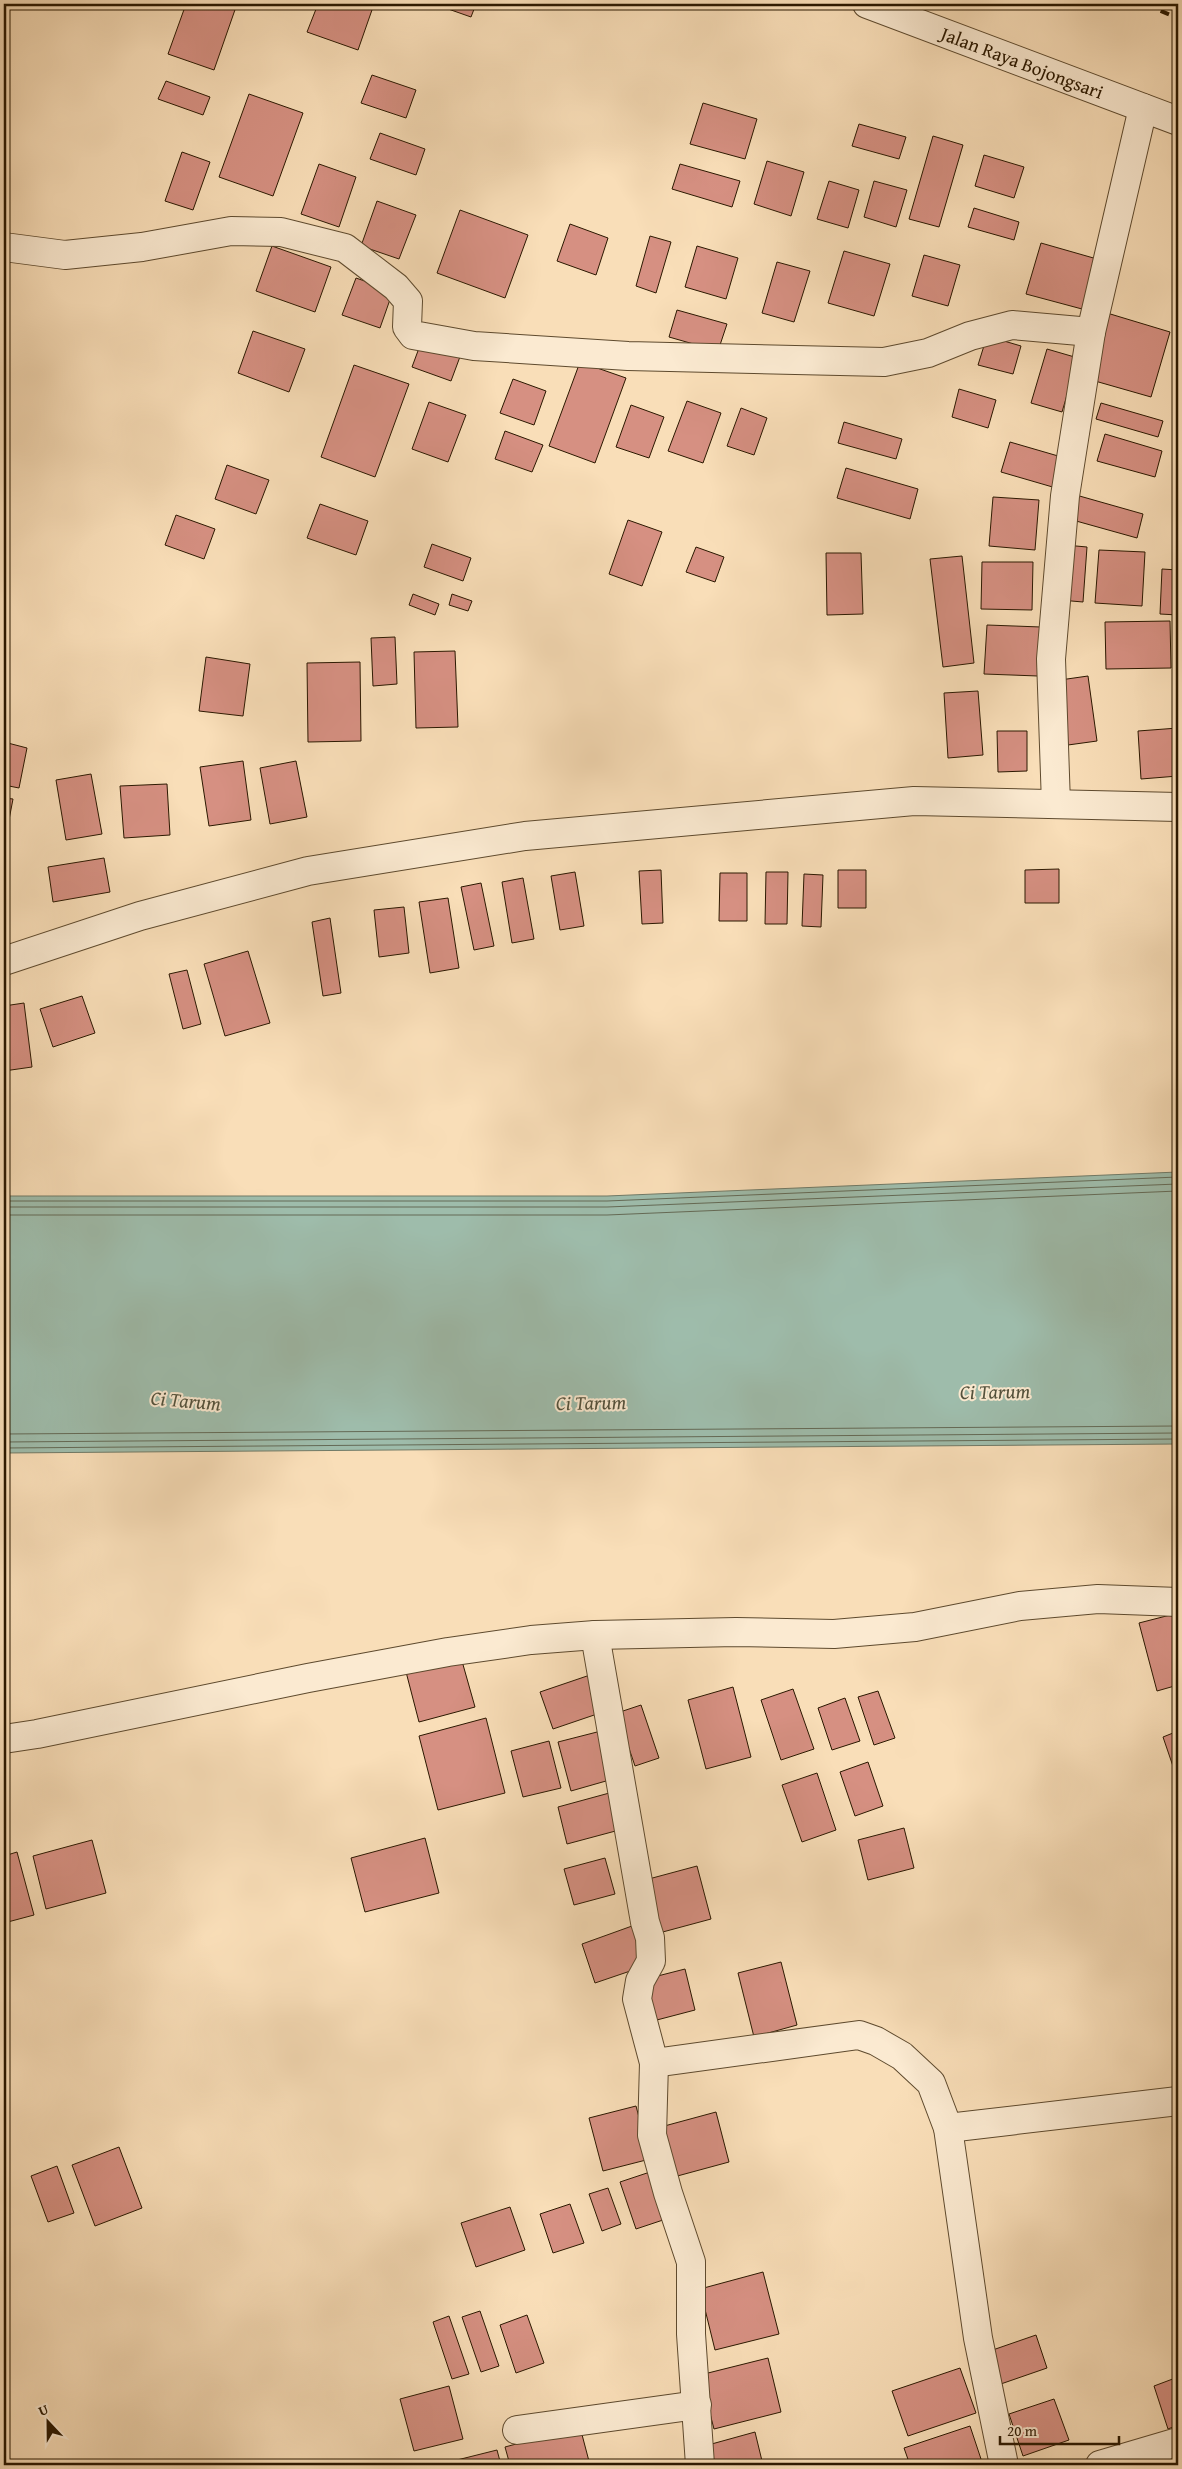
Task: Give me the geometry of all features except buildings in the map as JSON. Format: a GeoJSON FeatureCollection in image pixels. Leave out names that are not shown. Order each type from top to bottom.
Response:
{"type":"FeatureCollection","features":[{"type":"Feature","properties":{"kind":"street","name":"Jalan Raya Bojongsari"},"geometry":{"type":"LineString","coordinates":[[867,4],[1178,121]]}},
{"type":"Feature","properties":{"kind":"street"},"geometry":{"type":"LineString","coordinates":[[1056,804],[1051,659],[1065,496],[1091,332],[1143,108]]}},
{"type":"Feature","properties":{"kind":"street"},"geometry":{"type":"LineString","coordinates":[[4,248],[65,255],[142,247],[230,231],[281,232],[345,248],[380,274],[408,301],[407,327],[413,335],[474,346],[628,356],[884,362],[928,353],[970,336],[1012,325],[1091,332]]}},
{"type":"Feature","properties":{"kind":"street"},"geometry":{"type":"LineString","coordinates":[[4,961],[140,916],[308,871],[515,838],[914,801],[1178,807]]}},
{"type":"Feature","properties":{"kind":"street"},"geometry":{"type":"LineString","coordinates":[[4,1739],[37,1734],[308,1678],[448,1652],[531,1640],[595,1635],[736,1632],[834,1634],[915,1627],[1020,1606],[1098,1599],[1178,1602]]}},
{"type":"Feature","properties":{"kind":"street"},"geometry":{"type":"LineString","coordinates":[[595,1635],[645,1922],[650,1938],[651,1961],[640,1981],[637,1999],[654,2062],[652,2135],[668,2193],[691,2262],[691,2334],[700,2465]]}},
{"type":"Feature","properties":{"kind":"street"},"geometry":{"type":"LineString","coordinates":[[654,2062],[859,2035],[876,2041],[902,2056],[931,2083],[948,2128],[978,2338],[1004,2465]]}},
{"type":"Feature","properties":{"kind":"street"},"geometry":{"type":"LineString","coordinates":[[948,2128],[1178,2101]]}},
{"type":"Feature","properties":{"kind":"street"},"geometry":{"type":"LineString","coordinates":[[517,2430],[697,2405]]}},
{"type":"Feature","properties":{"kind":"street"},"geometry":{"type":"LineString","coordinates":[[1100,2465],[1178,2442]]}},
{"type":"Feature","properties":{"kind":"water","name":"Ci Tarum"},"geometry":{"type":"Polygon","coordinates":[[[1178,1172],[1178,1444],[4,1453],[4,1196],[607,1196],[1178,1172]]]}},
{"type":"Feature","properties":{"kind":"railway"},"geometry":{"type":"LineString","coordinates":[[1144,4],[1178,18]]}}]}
